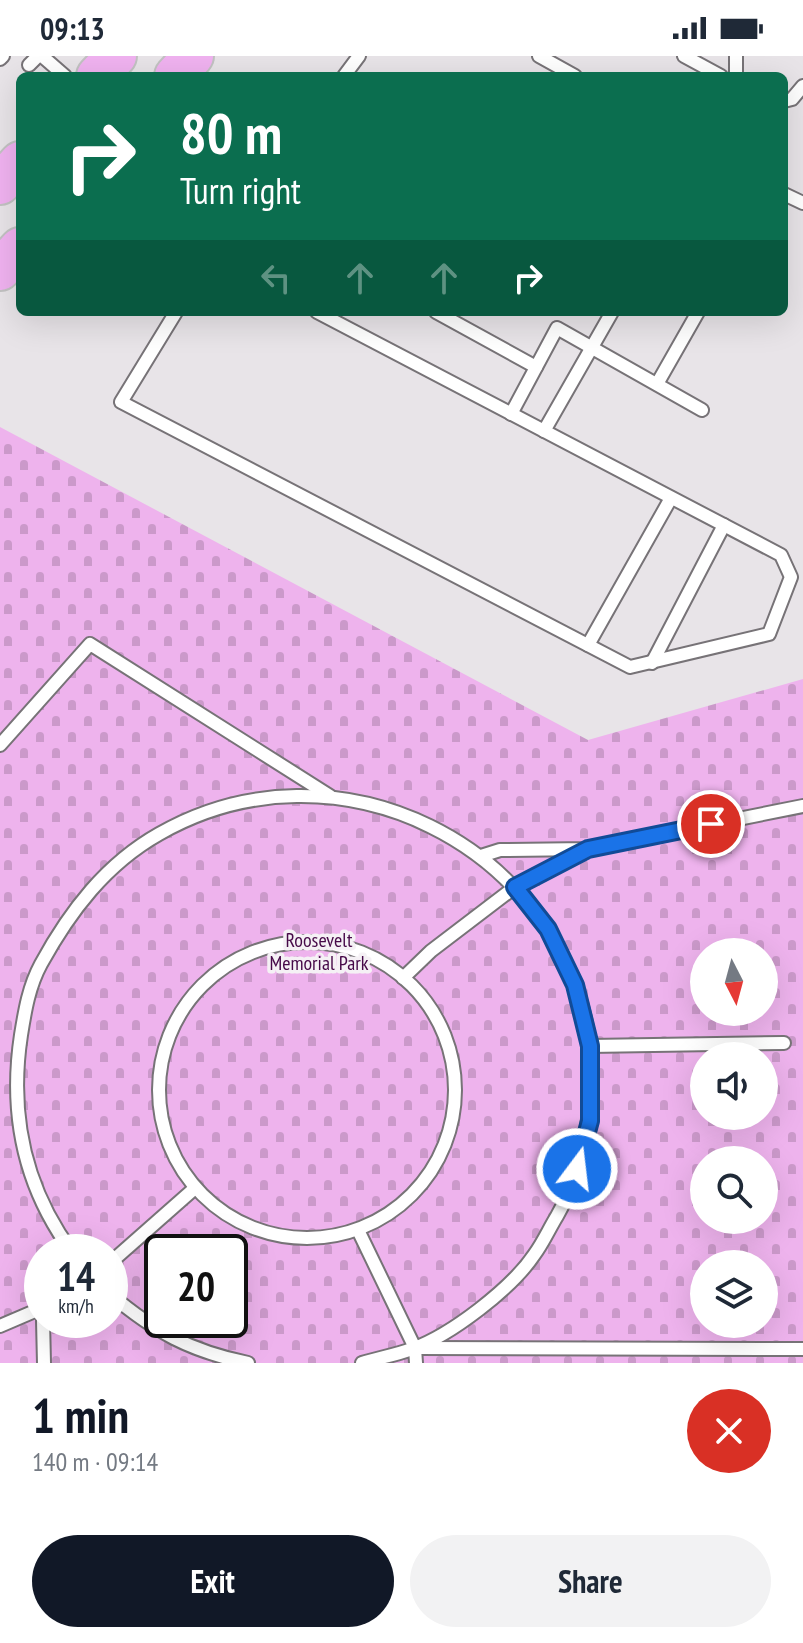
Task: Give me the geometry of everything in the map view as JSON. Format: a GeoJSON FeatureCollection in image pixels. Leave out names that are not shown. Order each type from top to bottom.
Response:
{"type":"FeatureCollection","features":[{"type":"Feature","properties":{"kind":"highway"},"geometry":{"type":"LineString","coordinates":[[101,72],[116,56]]}},
{"type":"Feature","properties":{"kind":"highway"},"geometry":{"type":"LineString","coordinates":[[179,72],[193,56]]}},
{"type":"Feature","properties":{"kind":"highway"},"geometry":{"type":"LineString","coordinates":[[0,270],[16,252]]}},
{"type":"Feature","properties":{"kind":"lane"},"geometry":{"type":"LineString","coordinates":[[539,56],[568,72]]}},
{"type":"Feature","properties":{"kind":"lane"},"geometry":{"type":"LineString","coordinates":[[684,56],[714,72]]}},
{"type":"Feature","properties":{"kind":"lane"},"geometry":{"type":"LineString","coordinates":[[36,59],[58,72]]}},
{"type":"Feature","properties":{"kind":"lane"},"geometry":{"type":"LineString","coordinates":[[788,100],[803,86]]}},
{"type":"Feature","properties":{"kind":"lane"},"geometry":{"type":"LineString","coordinates":[[174,316],[121,402],[630,667],[769,634],[791,577],[781,555],[325,316]]}},
{"type":"Feature","properties":{"kind":"lane"},"geometry":{"type":"LineString","coordinates":[[443,316],[536,367]]}},
{"type":"Feature","properties":{"kind":"lane"},"geometry":{"type":"LineString","coordinates":[[544,431],[610,316]]}},
{"type":"Feature","properties":{"kind":"lane"},"geometry":{"type":"LineString","coordinates":[[657,384],[696,316]]}},
{"type":"Feature","properties":{"kind":"lane"},"geometry":{"type":"LineString","coordinates":[[511,414],[557,328],[702,410]]}},
{"type":"Feature","properties":{"kind":"lane"},"geometry":{"type":"LineString","coordinates":[[588,645],[671,498]]}},
{"type":"Feature","properties":{"kind":"lane"},"geometry":{"type":"LineString","coordinates":[[652,663],[724,525]]}},
{"type":"Feature","properties":{"kind":"lane"},"geometry":{"type":"LineString","coordinates":[[0,745],[90,644],[330,796]]}},
{"type":"Feature","properties":{"kind":"lane"},"geometry":{"type":"LineString","coordinates":[[59,1234],[30,1176],[17,1118],[15,1073],[26,1003],[38,969],[65,923],[109,870],[159,834],[216,809],[272,797],[330,796],[410,815],[481,856],[515,887],[548,929],[575,985],[590,1046],[590,1121],[570,1193],[533,1257],[480,1310],[415,1348],[362,1363]]}},
{"type":"Feature","properties":{"kind":"lane"},"geometry":{"type":"LineString","coordinates":[[481,856],[500,850],[588,849],[803,806]]}},
{"type":"Feature","properties":{"kind":"lane"},"geometry":{"type":"LineString","coordinates":[[403,978],[431,951],[515,887],[588,849]]}},
{"type":"Feature","properties":{"kind":"lane"},"geometry":{"type":"LineString","coordinates":[[293,943],[329,943],[364,953],[403,978],[414,987],[439,1020],[453,1060],[456,1102],[448,1133],[427,1179],[399,1207],[358,1230],[320,1238],[285,1237],[251,1228],[221,1212],[195,1188],[174,1158],[162,1124],[158,1088],[163,1053],[176,1019],[197,990],[225,966],[257,950],[293,943]]}},
{"type":"Feature","properties":{"kind":"lane"},"geometry":{"type":"LineString","coordinates":[[590,1046],[784,1043]]}},
{"type":"Feature","properties":{"kind":"lane"},"geometry":{"type":"LineString","coordinates":[[128,1247],[195,1188]]}},
{"type":"Feature","properties":{"kind":"lane"},"geometry":{"type":"LineString","coordinates":[[358,1230],[415,1348],[416,1363]]}},
{"type":"Feature","properties":{"kind":"lane"},"geometry":{"type":"LineString","coordinates":[[128,1309],[145,1323],[208,1355],[248,1363]]}},
{"type":"Feature","properties":{"kind":"lane"},"geometry":{"type":"LineString","coordinates":[[0,1326],[24,1316]]}},
{"type":"Feature","properties":{"kind":"lane"},"geometry":{"type":"LineString","coordinates":[[43,1338],[44,1363]]}},
{"type":"Feature","properties":{"kind":"lane"},"geometry":{"type":"LineString","coordinates":[[415,1348],[803,1349]]}},
{"type":"Feature","properties":{"kind":"green space","name":"Roosevelt Memorial Park"},"geometry":{"type":"Polygon","coordinates":[[[0,427],[588,740],[803,679],[803,1363],[0,1363],[0,427]]]}},
{"type":"Feature","properties":{"kind":"route"},"geometry":{"type":"LineString","coordinates":[[577,1169],[590,1121],[590,1046],[575,985],[548,929],[515,887],[588,849],[711,824]]}}]}
